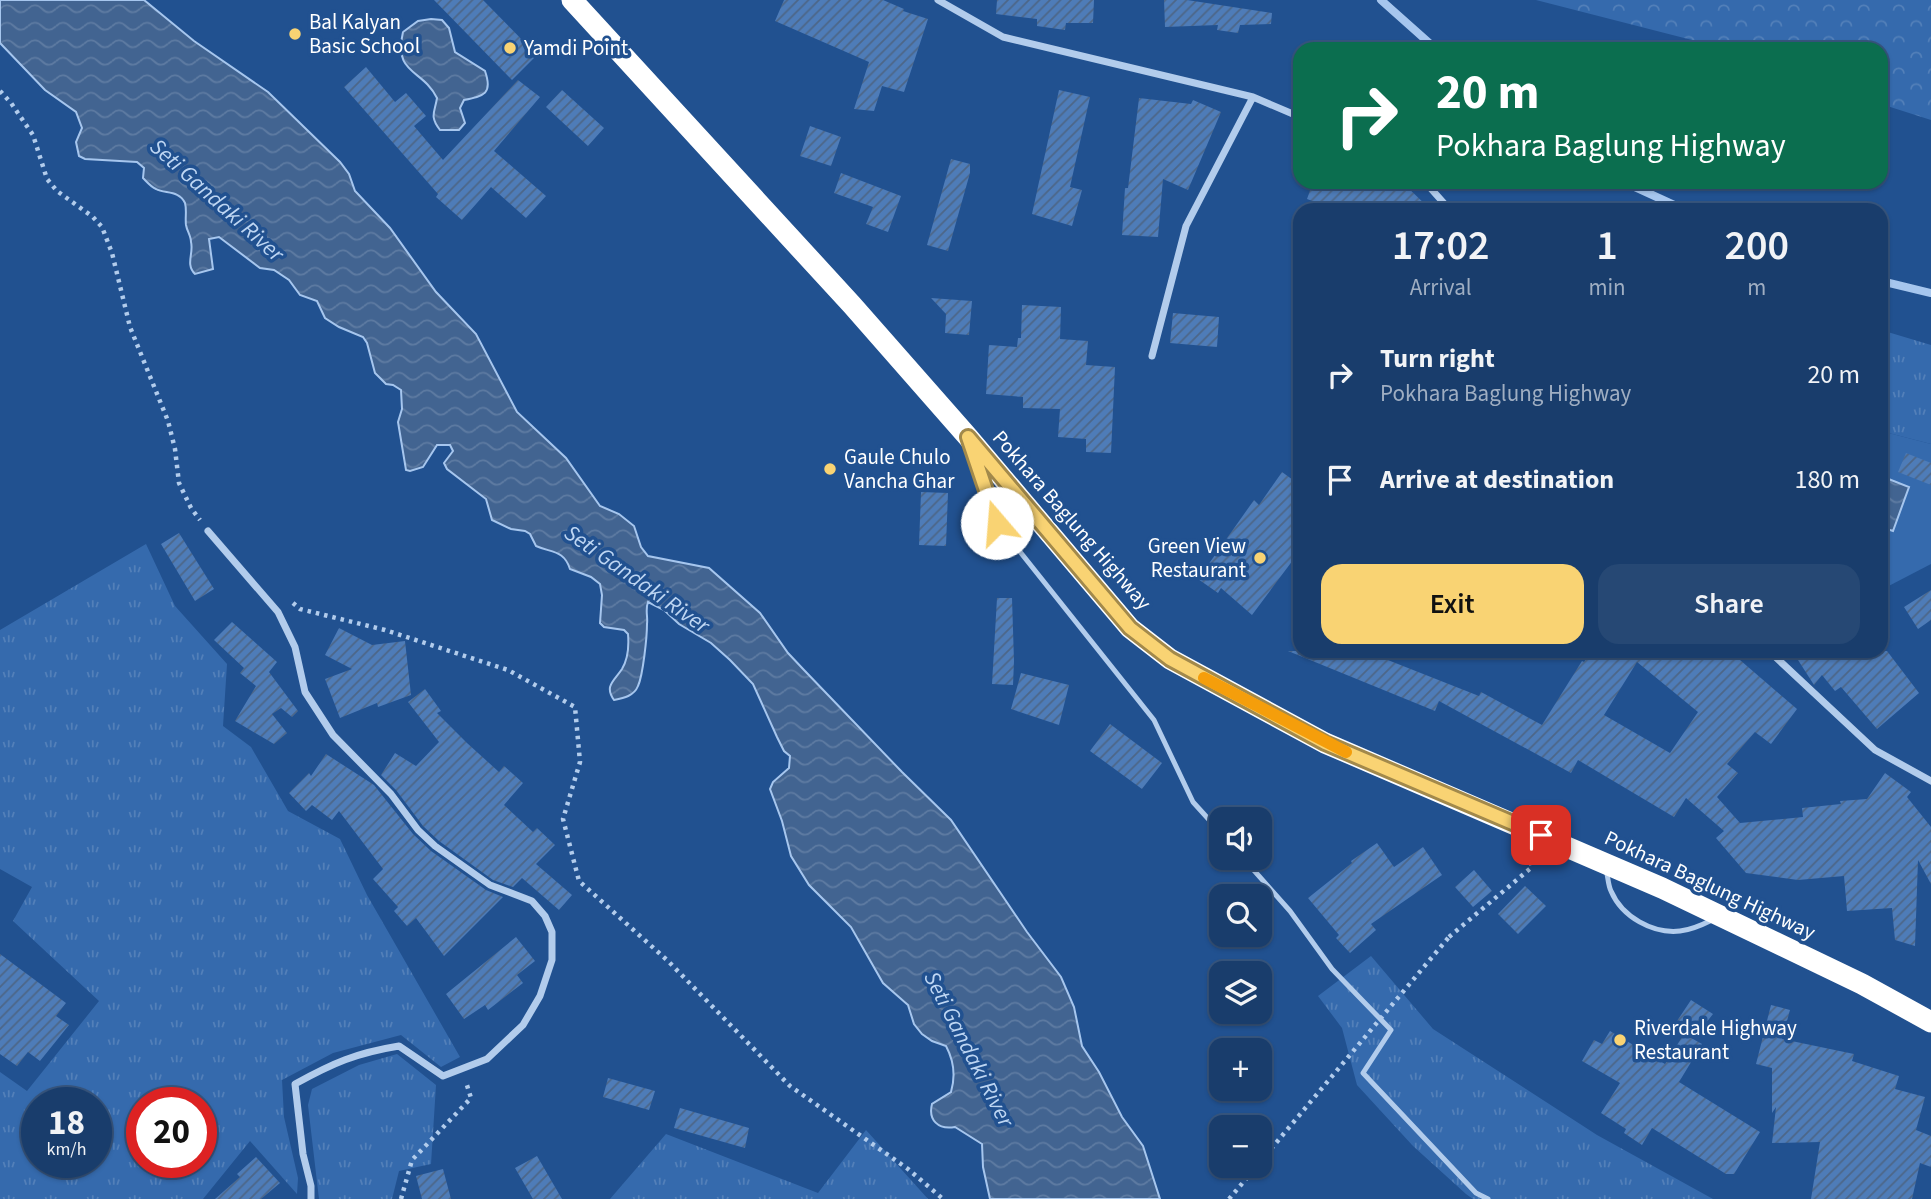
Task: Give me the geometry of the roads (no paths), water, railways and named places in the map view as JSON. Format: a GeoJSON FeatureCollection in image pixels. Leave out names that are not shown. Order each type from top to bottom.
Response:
{"type":"FeatureCollection","features":[{"type":"Feature","properties":{"kind":"highway","name":"Pokhara Baglung Highway"},"geometry":{"type":"LineString","coordinates":[[572,0],[852,305],[1130,628],[1170,659],[1325,743],[1519,825],[1721,916],[1862,984],[1931,1022]]}},
{"type":"Feature","properties":{"kind":"street"},"geometry":{"type":"LineString","coordinates":[[938,0],[1003,37],[1253,97],[1293,114]]}},
{"type":"Feature","properties":{"kind":"street"},"geometry":{"type":"LineString","coordinates":[[1152,356],[1186,226],[1253,97]]}},
{"type":"Feature","properties":{"kind":"street"},"geometry":{"type":"LineString","coordinates":[[1432,189],[1444,203]]}},
{"type":"Feature","properties":{"kind":"street"},"geometry":{"type":"LineString","coordinates":[[208,531],[278,612],[295,647],[305,692],[333,735],[391,794],[418,830],[435,846],[489,885],[532,901],[545,916],[552,932],[554,950],[540,996],[523,1025],[487,1059],[443,1076],[399,1046],[365,1051],[332,1063],[295,1084],[311,1199]]}},
{"type":"Feature","properties":{"kind":"street"},"geometry":{"type":"LineString","coordinates":[[1776,658],[1875,750],[1931,780]]}},
{"type":"Feature","properties":{"kind":"lane"},"geometry":{"type":"LineString","coordinates":[[968,437],[997,523],[1154,720],[1193,802],[1209,820]]}},
{"type":"Feature","properties":{"kind":"lane"},"geometry":{"type":"LineString","coordinates":[[1605,863],[1611,892],[1622,908],[1639,922],[1658,930],[1680,931],[1721,916]]}},
{"type":"Feature","properties":{"kind":"lane"},"geometry":{"type":"LineString","coordinates":[[1253,870],[1290,911],[1332,969],[1391,1030],[1363,1073],[1476,1193],[1488,1199]]}},
{"type":"Feature","properties":{"kind":"water","name":"Seti Gandaki River"},"geometry":{"type":"Polygon","coordinates":[[[0,0],[144,0],[194,41],[268,92],[340,162],[349,174],[355,191],[390,228],[436,292],[476,334],[517,412],[566,458],[600,506],[619,514],[634,526],[641,547],[648,556],[709,568],[760,613],[788,653],[951,820],[1061,977],[1074,1007],[1082,1046],[1122,1117],[1143,1146],[1160,1199],[990,1199],[983,1167],[982,1144],[955,1127],[944,1127],[933,1119],[932,1104],[951,1092],[953,1086],[953,1068],[946,1046],[922,1034],[914,1024],[908,1005],[883,983],[851,927],[809,885],[791,856],[770,789],[773,782],[789,768],[790,756],[784,751],[753,684],[711,643],[648,602],[642,674],[638,686],[631,694],[614,700],[610,687],[626,661],[628,634],[624,630],[604,627],[600,623],[600,584],[591,577],[570,569],[561,555],[536,546],[530,534],[525,531],[511,529],[492,520],[486,499],[447,469],[444,463],[453,451],[450,445],[437,445],[423,467],[406,470],[398,422],[402,409],[401,390],[386,384],[375,373],[363,337],[325,318],[317,301],[300,295],[289,280],[274,270],[260,268],[219,237],[209,239],[213,269],[195,274],[190,262],[192,246],[186,225],[185,203],[176,194],[151,186],[143,178],[144,168],[137,162],[85,159],[79,156],[76,142],[82,128],[76,112],[45,90],[0,43],[0,0]]]}},
{"type":"Feature","properties":{"kind":"water"},"geometry":{"type":"Polygon","coordinates":[[[442,20],[449,28],[455,52],[485,71],[487,89],[482,95],[464,100],[460,108],[465,123],[459,130],[440,130],[434,117],[437,98],[431,88],[405,64],[402,56],[403,32],[418,21],[442,20]]]}},
{"type":"Feature","properties":{"kind":"water"},"geometry":{"type":"Polygon","coordinates":[[[1888,479],[1909,487],[1893,531],[1888,529],[1888,479]]]}},
{"type":"Feature","properties":{"kind":"waterway"},"geometry":{"type":"LineString","coordinates":[[1381,0],[1428,42]]}},
{"type":"Feature","properties":{"kind":"waterway"},"geometry":{"type":"LineString","coordinates":[[1639,189],[1670,203]]}},
{"type":"Feature","properties":{"kind":"waterway"},"geometry":{"type":"LineString","coordinates":[[1888,283],[1931,293]]}},
{"type":"Feature","properties":{"kind":"place","name":"Bal Kalyan Basic School"},"geometry":{"type":"Point","coordinates":[295,34]}},
{"type":"Feature","properties":{"kind":"place","name":"Yamdi Point"},"geometry":{"type":"Point","coordinates":[510,48]}},
{"type":"Feature","properties":{"kind":"place","name":"Gaule Chulo Vancha Ghar"},"geometry":{"type":"Point","coordinates":[830,469]}},
{"type":"Feature","properties":{"kind":"place","name":"Green View Restaurant"},"geometry":{"type":"Point","coordinates":[1260,558]}},
{"type":"Feature","properties":{"kind":"place","name":"Riverdale Highway Restaurant"},"geometry":{"type":"Point","coordinates":[1620,1040]}}]}
